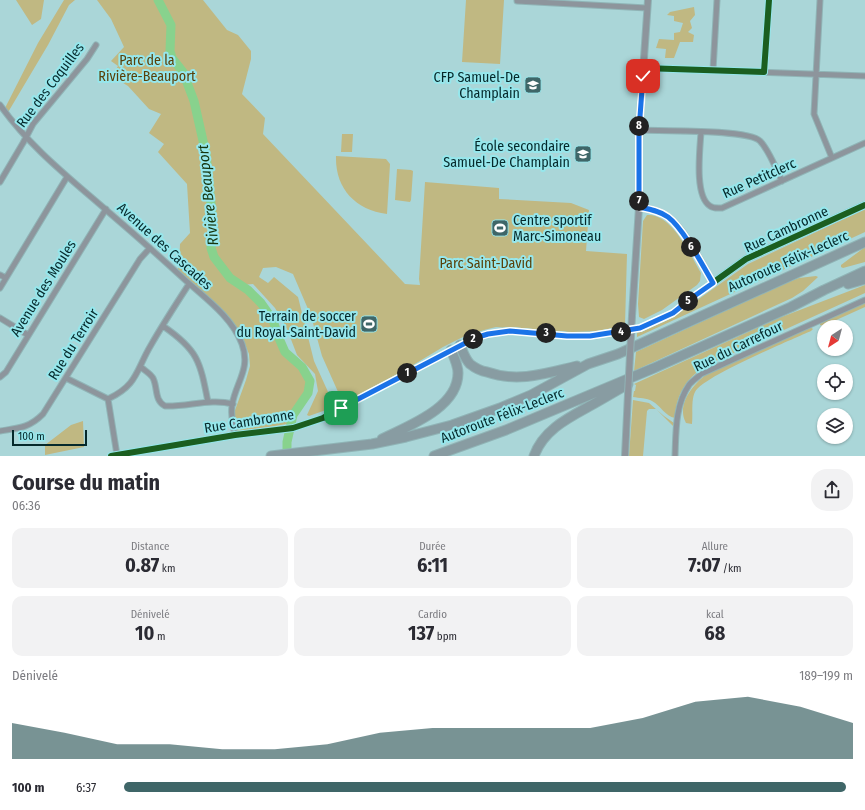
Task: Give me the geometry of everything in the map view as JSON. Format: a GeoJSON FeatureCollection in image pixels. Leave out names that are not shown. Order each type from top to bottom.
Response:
{"type":"FeatureCollection","features":[{"type":"Feature","properties":{"kind":"highway","name":"Autoroute Félix-Leclerc"},"geometry":{"type":"LineString","coordinates":[[274,456],[372,444],[406,437],[452,425],[500,408],[531,395],[588,364],[618,354],[865,242]]}},
{"type":"Feature","properties":{"kind":"highway","name":"Autoroute Félix-Leclerc"},"geometry":{"type":"LineString","coordinates":[[434,456],[506,430],[654,368],[791,307],[865,271]]}},
{"type":"Feature","properties":{"kind":"highway"},"geometry":{"type":"LineString","coordinates":[[824,290],[865,279]]}},
{"type":"Feature","properties":{"kind":"highway"},"geometry":{"type":"LineString","coordinates":[[460,345],[470,364],[481,371],[496,376],[511,378],[528,377],[588,364]]}},
{"type":"Feature","properties":{"kind":"highway"},"geometry":{"type":"LineString","coordinates":[[372,444],[430,414],[443,405],[451,396],[456,386],[458,374],[457,366],[451,350]]}},
{"type":"Feature","properties":{"kind":"highway"},"geometry":{"type":"LineString","coordinates":[[534,456],[545,437],[559,424],[654,368]]}},
{"type":"Feature","properties":{"kind":"street"},"geometry":{"type":"LineString","coordinates":[[624,456],[639,207],[639,130],[648,0]]}},
{"type":"Feature","properties":{"kind":"street"},"geometry":{"type":"LineString","coordinates":[[713,70],[717,0]]}},
{"type":"Feature","properties":{"kind":"street"},"geometry":{"type":"LineString","coordinates":[[764,72],[769,0]]}},
{"type":"Feature","properties":{"kind":"street"},"geometry":{"type":"LineString","coordinates":[[820,0],[814,114],[832,158]]}},
{"type":"Feature","properties":{"kind":"street"},"geometry":{"type":"LineString","coordinates":[[517,1],[647,8]]}},
{"type":"Feature","properties":{"kind":"street","name":"Rue des Coquilles"},"geometry":{"type":"LineString","coordinates":[[0,182],[24,143],[25,137],[33,124],[96,45]]}},
{"type":"Feature","properties":{"kind":"street"},"geometry":{"type":"LineString","coordinates":[[643,68],[865,76]]}},
{"type":"Feature","properties":{"kind":"street","name":"Avenue des Cascades"},"geometry":{"type":"LineString","coordinates":[[0,105],[25,137],[67,177],[106,209],[214,306],[234,329],[241,343],[245,356],[245,368],[232,404],[231,417],[235,435]]}},
{"type":"Feature","properties":{"kind":"street"},"geometry":{"type":"LineString","coordinates":[[639,130],[745,134],[759,139],[782,181]]}},
{"type":"Feature","properties":{"kind":"street","name":"Rue Petitclerc"},"geometry":{"type":"LineString","coordinates":[[701,132],[700,187],[706,202],[715,208],[722,208],[865,143]]}},
{"type":"Feature","properties":{"kind":"street"},"geometry":{"type":"LineString","coordinates":[[0,288],[67,177]]}},
{"type":"Feature","properties":{"kind":"street","name":"Rue Cambronne"},"geometry":{"type":"LineString","coordinates":[[111,456],[235,435],[293,428],[324,418],[460,345],[482,336],[510,331],[567,336],[590,336],[640,328],[673,313],[746,259],[865,205]]}},
{"type":"Feature","properties":{"kind":"street"},"geometry":{"type":"LineString","coordinates":[[639,207],[657,211],[667,216],[676,224],[713,283]]}},
{"type":"Feature","properties":{"kind":"street","name":"Avenue des Moules"},"geometry":{"type":"LineString","coordinates":[[0,377],[6,372],[106,209]]}},
{"type":"Feature","properties":{"kind":"street","name":"Rue du Terroir"},"geometry":{"type":"LineString","coordinates":[[0,430],[22,428],[43,414],[140,259],[150,248]]}},
{"type":"Feature","properties":{"kind":"street"},"geometry":{"type":"LineString","coordinates":[[0,275],[6,278]]}},
{"type":"Feature","properties":{"kind":"street"},"geometry":{"type":"LineString","coordinates":[[108,400],[126,389],[141,367],[162,326],[189,284]]}},
{"type":"Feature","properties":{"kind":"street","name":"Rue du Carrefour"},"geometry":{"type":"LineString","coordinates":[[675,456],[677,416],[682,397],[690,384],[701,374],[865,300]]}},
{"type":"Feature","properties":{"kind":"street"},"geometry":{"type":"LineString","coordinates":[[0,318],[28,335]]}},
{"type":"Feature","properties":{"kind":"street"},"geometry":{"type":"LineString","coordinates":[[162,326],[179,337],[198,359],[203,372],[208,402]]}},
{"type":"Feature","properties":{"kind":"street"},"geometry":{"type":"LineString","coordinates":[[141,367],[150,374],[153,379],[160,404],[165,406],[224,401],[232,404]]}},
{"type":"Feature","properties":{"kind":"street"},"geometry":{"type":"LineString","coordinates":[[66,378],[108,400]]}},
{"type":"Feature","properties":{"kind":"street"},"geometry":{"type":"LineString","coordinates":[[108,400],[118,455]]}},
{"type":"Feature","properties":{"kind":"green space"},"geometry":{"type":"Polygon","coordinates":[[[16,0],[44,0],[41,19],[32,25],[16,0]]]}},
{"type":"Feature","properties":{"kind":"green space"},"geometry":{"type":"Polygon","coordinates":[[[64,0],[75,0],[69,5],[48,45],[7,114],[4,110],[38,43],[64,0]]]}},
{"type":"Feature","properties":{"kind":"green space"},"geometry":{"type":"Polygon","coordinates":[[[97,0],[203,0],[227,30],[238,35],[251,51],[251,59],[242,94],[265,118],[263,134],[405,284],[420,285],[419,279],[425,182],[499,188],[499,199],[571,203],[589,210],[586,251],[627,254],[625,325],[599,331],[572,332],[496,327],[484,330],[463,337],[443,347],[403,371],[343,403],[322,356],[311,316],[293,274],[276,267],[263,268],[259,277],[268,283],[274,277],[298,297],[314,361],[334,405],[326,410],[309,416],[307,415],[318,391],[315,374],[297,355],[287,329],[275,308],[253,284],[241,285],[240,288],[257,301],[265,311],[279,348],[285,357],[304,374],[307,383],[305,393],[287,424],[237,432],[234,413],[250,366],[249,354],[242,337],[230,321],[176,271],[179,267],[180,244],[190,233],[187,184],[158,152],[164,144],[149,133],[161,114],[149,109],[128,86],[112,76],[118,66],[111,61],[124,47],[111,19],[97,0]]]}},
{"type":"Feature","properties":{"kind":"green space"},"geometry":{"type":"Polygon","coordinates":[[[466,0],[504,0],[500,64],[462,62],[466,0]]]}},
{"type":"Feature","properties":{"kind":"green space"},"geometry":{"type":"Polygon","coordinates":[[[694,7],[695,15],[690,21],[692,28],[688,32],[694,35],[693,42],[680,42],[674,58],[665,58],[666,49],[656,48],[659,39],[674,40],[674,33],[680,32],[683,23],[674,21],[674,16],[667,15],[670,12],[694,7]]]}},
{"type":"Feature","properties":{"kind":"green space"},"geometry":{"type":"Polygon","coordinates":[[[342,134],[353,134],[352,152],[341,152],[342,134]]]}},
{"type":"Feature","properties":{"kind":"green space"},"geometry":{"type":"Polygon","coordinates":[[[336,156],[386,159],[390,164],[387,214],[365,208],[349,196],[339,178],[336,156]]]}},
{"type":"Feature","properties":{"kind":"green space"},"geometry":{"type":"Polygon","coordinates":[[[397,169],[413,171],[410,202],[395,200],[397,169]]]}},
{"type":"Feature","properties":{"kind":"green space"},"geometry":{"type":"Polygon","coordinates":[[[865,209],[865,232],[637,337],[637,331],[674,315],[689,306],[748,264],[865,209]]]}},
{"type":"Feature","properties":{"kind":"green space"},"geometry":{"type":"Polygon","coordinates":[[[647,215],[656,216],[672,228],[686,246],[701,273],[700,281],[697,285],[662,310],[644,319],[639,317],[638,304],[643,221],[647,215]]]}},
{"type":"Feature","properties":{"kind":"green space"},"geometry":{"type":"Polygon","coordinates":[[[865,247],[865,262],[843,268],[841,267],[841,265],[865,247]]]}},
{"type":"Feature","properties":{"kind":"green space"},"geometry":{"type":"Polygon","coordinates":[[[818,277],[803,291],[792,298],[634,371],[636,352],[788,282],[799,278],[818,277]]]}},
{"type":"Feature","properties":{"kind":"green space"},"geometry":{"type":"Polygon","coordinates":[[[865,285],[865,293],[709,364],[695,374],[684,386],[678,401],[675,418],[668,415],[652,401],[633,397],[636,385],[634,384],[779,318],[865,285]]]}},
{"type":"Feature","properties":{"kind":"green space"},"geometry":{"type":"Polygon","coordinates":[[[865,302],[865,307],[836,320],[826,320],[865,302]]]}},
{"type":"Feature","properties":{"kind":"green space"},"geometry":{"type":"Polygon","coordinates":[[[810,327],[813,329],[811,331],[748,359],[701,385],[694,395],[692,424],[686,423],[683,415],[685,400],[689,393],[705,375],[810,327]]]}},
{"type":"Feature","properties":{"kind":"green space"},"geometry":{"type":"Polygon","coordinates":[[[633,400],[649,403],[656,409],[649,409],[647,411],[643,456],[629,456],[633,400]]]}},
{"type":"Feature","properties":{"kind":"green space"},"geometry":{"type":"Polygon","coordinates":[[[656,410],[674,423],[674,427],[656,410]]]}},
{"type":"Feature","properties":{"kind":"green space"},"geometry":{"type":"Polygon","coordinates":[[[83,421],[84,447],[45,455],[45,445],[71,425],[83,421]]]}},
{"type":"Feature","properties":{"kind":"waterway","name":"Rivière Beauport"},"geometry":{"type":"LineString","coordinates":[[158,0],[171,25],[170,51],[172,58],[183,72],[194,101],[206,154],[212,214],[213,233],[211,248],[214,257],[230,278],[248,290],[261,303],[273,320],[285,352],[302,367],[310,381],[308,393],[293,415],[287,442],[287,456]]}},
{"type":"Feature","properties":{"kind":"cycle path"},"geometry":{"type":"LineString","coordinates":[[643,68],[764,72],[769,0]]}},
{"type":"Feature","properties":{"kind":"cycle path"},"geometry":{"type":"LineString","coordinates":[[111,456],[235,435],[293,428],[323,418],[455,348],[475,338],[488,334],[510,331],[567,336],[591,336],[640,328],[673,313],[746,259],[865,205]]}},
{"type":"Feature","properties":{"kind":"place","name":"CFP Samuel-De Champlain"},"geometry":{"type":"Point","coordinates":[533,85]}},
{"type":"Feature","properties":{"kind":"place","name":"École secondaire Samuel-De Champlain"},"geometry":{"type":"Point","coordinates":[583,154]}},
{"type":"Feature","properties":{"kind":"place","name":"Centre sportif Marc-Simoneau"},"geometry":{"type":"Point","coordinates":[500,228]}},
{"type":"Feature","properties":{"kind":"place","name":"Terrain de soccer du Royal-Saint-David"},"geometry":{"type":"Point","coordinates":[369,324]}},
{"type":"Feature","properties":{"kind":"route"},"geometry":{"type":"LineString","coordinates":[[341,408],[475,338],[488,334],[510,331],[567,336],[590,336],[640,328],[673,313],[713,283],[676,224],[667,216],[657,211],[639,207],[639,130],[643,76]]}},
{"type":"Feature","properties":{"kind":"park label","name":"Parc de la Rivière-Beauport"},"geometry":{"type":"Point","coordinates":[147,68]}},
{"type":"Feature","properties":{"kind":"park label","name":"Parc Saint-David"},"geometry":{"type":"Point","coordinates":[486,263]}}]}
